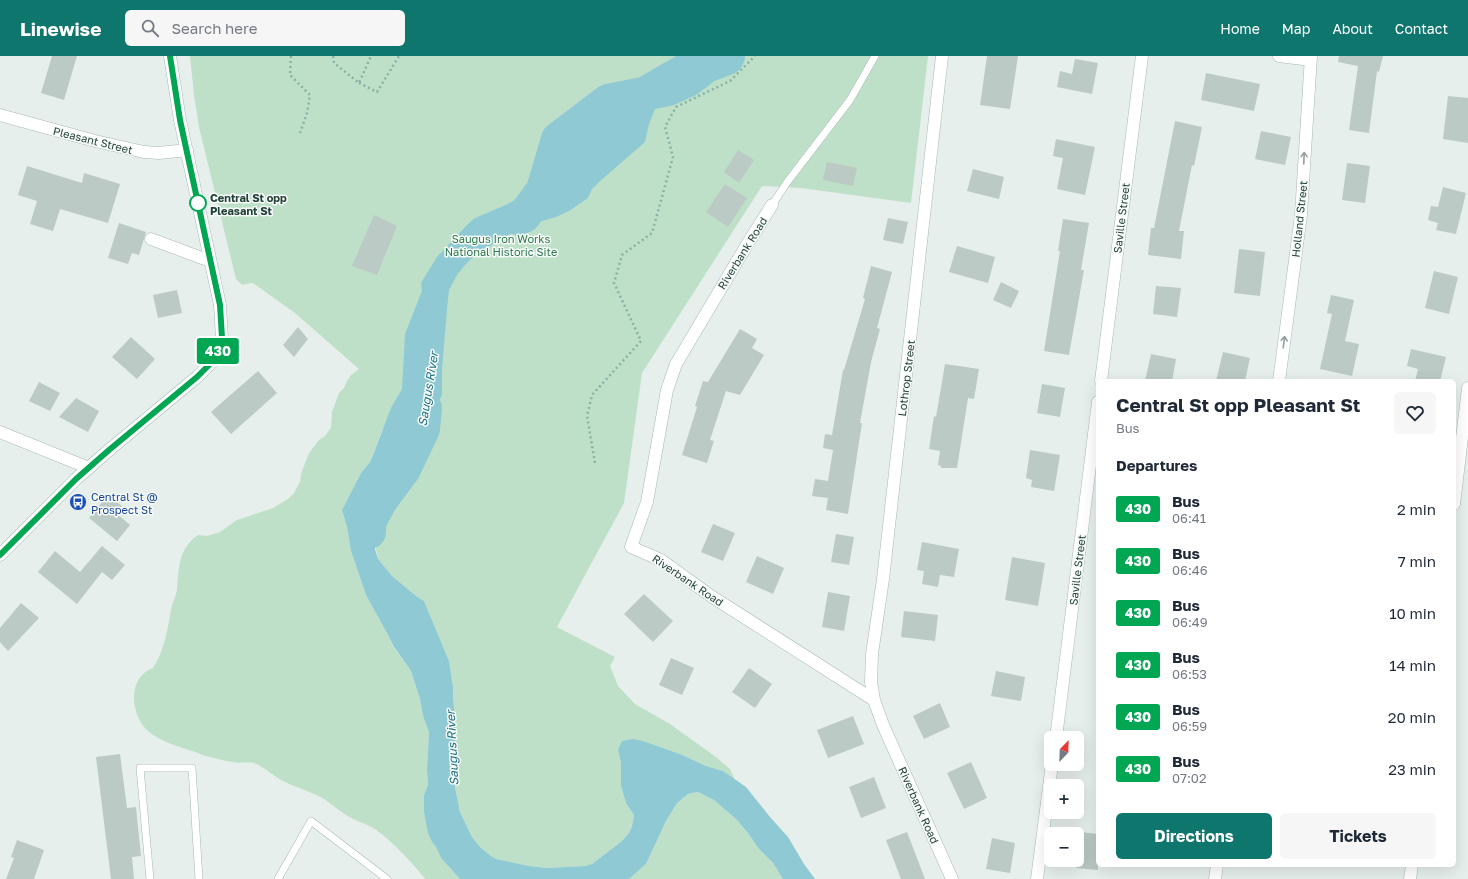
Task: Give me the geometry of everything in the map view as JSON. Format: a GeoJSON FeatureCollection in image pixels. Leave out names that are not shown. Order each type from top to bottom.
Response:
{"type":"FeatureCollection","features":[{"type":"Feature","properties":{"kind":"street"},"geometry":{"type":"LineString","coordinates":[[0,555],[60,494],[197,377],[211,363],[218,351],[222,338],[220,305],[175,95],[170,56]]}},
{"type":"Feature","properties":{"kind":"street","name":"Lothrop Street"},"geometry":{"type":"LineString","coordinates":[[874,700],[871,682],[872,654],[883,579],[917,290],[929,160],[942,56]]}},
{"type":"Feature","properties":{"kind":"street","name":"Saville Street"},"geometry":{"type":"LineString","coordinates":[[1101,379],[1142,56]]}},
{"type":"Feature","properties":{"kind":"street"},"geometry":{"type":"LineString","coordinates":[[1279,56],[1311,58]]}},
{"type":"Feature","properties":{"kind":"street","name":"Holland Street"},"geometry":{"type":"LineString","coordinates":[[1279,379],[1301,215],[1311,58]]}},
{"type":"Feature","properties":{"kind":"street","name":"Pleasant Street"},"geometry":{"type":"LineString","coordinates":[[0,115],[95,141],[144,152],[159,153],[187,150]]}},
{"type":"Feature","properties":{"kind":"street","name":"Riverbank Road"},"geometry":{"type":"LineString","coordinates":[[772,205],[676,364],[667,390],[647,502],[631,547],[661,560],[711,596],[874,700],[883,725],[952,879]]}},
{"type":"Feature","properties":{"kind":"street"},"geometry":{"type":"LineString","coordinates":[[151,239],[210,261]]}},
{"type":"Feature","properties":{"kind":"street"},"geometry":{"type":"LineString","coordinates":[[1456,487],[1468,388]]}},
{"type":"Feature","properties":{"kind":"street","name":"Saville Street"},"geometry":{"type":"LineString","coordinates":[[1057,731],[1096,418]]}},
{"type":"Feature","properties":{"kind":"street"},"geometry":{"type":"LineString","coordinates":[[0,432],[89,468]]}},
{"type":"Feature","properties":{"kind":"street"},"geometry":{"type":"LineString","coordinates":[[1037,879],[1051,771]]}},
{"type":"Feature","properties":{"kind":"street"},"geometry":{"type":"LineString","coordinates":[[1215,879],[1217,867]]}},
{"type":"Feature","properties":{"kind":"street"},"geometry":{"type":"LineString","coordinates":[[1410,879],[1412,867]]}},
{"type":"Feature","properties":{"kind":"lane"},"geometry":{"type":"LineString","coordinates":[[772,205],[850,100],[875,56]]}},
{"type":"Feature","properties":{"kind":"lane"},"geometry":{"type":"LineString","coordinates":[[150,879],[140,768],[192,768],[199,879]]}},
{"type":"Feature","properties":{"kind":"lane"},"geometry":{"type":"LineString","coordinates":[[278,879],[311,821],[387,879]]}},
{"type":"Feature","properties":{"kind":"path"},"geometry":{"type":"LineString","coordinates":[[291,56],[290,75],[310,95],[307,113],[300,133]]}},
{"type":"Feature","properties":{"kind":"path"},"geometry":{"type":"LineString","coordinates":[[333,56],[334,63],[359,83],[376,92],[399,56]]}},
{"type":"Feature","properties":{"kind":"path"},"geometry":{"type":"LineString","coordinates":[[359,83],[371,56]]}},
{"type":"Feature","properties":{"kind":"path"},"geometry":{"type":"LineString","coordinates":[[595,463],[587,416],[592,395],[641,341],[614,283],[622,255],[652,233],[673,158],[665,127],[676,107],[730,81],[755,56]]}},
{"type":"Feature","properties":{"kind":"green space","name":"Saugus Iron Works National Historic Site"},"geometry":{"type":"Polygon","coordinates":[[[190,56],[928,56],[911,203],[801,188],[762,186],[642,373],[624,503],[557,627],[615,657],[610,666],[618,686],[635,704],[670,724],[716,757],[730,769],[735,780],[723,771],[706,766],[680,754],[643,741],[618,750],[621,763],[621,786],[626,803],[634,815],[629,833],[622,841],[592,864],[585,866],[546,868],[529,866],[496,859],[480,847],[472,837],[460,812],[455,787],[455,718],[453,687],[449,661],[424,601],[392,576],[378,559],[376,549],[376,523],[384,498],[427,430],[383,428],[370,462],[361,473],[342,510],[347,527],[351,551],[366,595],[394,648],[411,671],[420,699],[423,716],[429,732],[427,770],[428,785],[424,795],[424,812],[432,842],[441,858],[460,879],[425,879],[401,852],[379,832],[370,826],[349,817],[315,794],[285,782],[254,763],[236,763],[204,756],[169,743],[153,735],[142,724],[135,706],[135,688],[139,679],[153,668],[166,638],[172,605],[176,596],[179,567],[183,553],[187,546],[191,540],[198,535],[207,536],[220,532],[237,520],[273,508],[288,499],[294,493],[300,482],[301,474],[309,453],[331,428],[332,412],[339,393],[344,388],[351,375],[359,369],[295,313],[253,283],[242,285],[236,279],[199,127],[190,56]]]}},
{"type":"Feature","properties":{"kind":"green space"},"geometry":{"type":"Polygon","coordinates":[[[698,792],[714,800],[736,819],[759,849],[773,863],[783,879],[629,879],[646,864],[666,821],[677,803],[688,794],[698,792]]]}},
{"type":"Feature","properties":{"kind":"water"},"geometry":{"type":"Polygon","coordinates":[[[676,56],[725,56],[710,67],[703,75],[665,100],[655,109],[649,124],[645,142],[598,183],[592,189],[588,198],[569,211],[556,217],[531,224],[479,251],[457,275],[449,290],[442,369],[442,395],[430,419],[427,430],[384,498],[376,523],[375,549],[378,559],[392,576],[424,601],[449,661],[453,687],[455,718],[455,787],[460,812],[472,837],[480,847],[491,856],[496,859],[546,868],[585,866],[592,864],[622,841],[629,833],[634,815],[626,803],[621,786],[621,763],[618,750],[622,741],[633,739],[680,754],[706,766],[723,771],[746,787],[788,837],[815,879],[783,879],[773,863],[759,849],[736,819],[714,800],[698,792],[688,794],[677,803],[666,821],[646,864],[629,879],[460,879],[441,858],[428,833],[424,812],[424,795],[428,785],[427,770],[429,732],[423,716],[420,699],[411,671],[394,647],[366,595],[351,551],[347,527],[342,510],[361,473],[370,462],[391,408],[402,389],[405,334],[422,291],[421,283],[437,257],[475,218],[534,191],[556,175],[566,158],[619,89],[676,56]]]}},
{"type":"Feature","properties":{"kind":"building"},"geometry":{"type":"Polygon","coordinates":[[[52,56],[77,56],[64,100],[41,93],[52,56]]]}},
{"type":"Feature","properties":{"kind":"building"},"geometry":{"type":"Polygon","coordinates":[[[987,56],[1018,56],[1010,109],[980,105],[987,56]]]}},
{"type":"Feature","properties":{"kind":"building"},"geometry":{"type":"Polygon","coordinates":[[[1339,56],[1383,56],[1379,72],[1377,71],[1369,133],[1349,130],[1358,66],[1338,62],[1339,56]]]}},
{"type":"Feature","properties":{"kind":"building"},"geometry":{"type":"Polygon","coordinates":[[[1075,59],[1098,63],[1092,94],[1057,87],[1060,71],[1072,74],[1075,59]]]}},
{"type":"Feature","properties":{"kind":"building"},"geometry":{"type":"Polygon","coordinates":[[[1206,73],[1260,84],[1254,111],[1201,100],[1206,73]]]}},
{"type":"Feature","properties":{"kind":"building"},"geometry":{"type":"Polygon","coordinates":[[[1448,96],[1468,98],[1468,143],[1443,139],[1448,96]]]}},
{"type":"Feature","properties":{"kind":"building"},"geometry":{"type":"Polygon","coordinates":[[[1175,121],[1202,127],[1194,166],[1192,165],[1179,231],[1184,231],[1181,259],[1148,255],[1151,228],[1154,228],[1175,121]]]}},
{"type":"Feature","properties":{"kind":"building"},"geometry":{"type":"Polygon","coordinates":[[[1261,131],[1291,137],[1285,165],[1255,159],[1261,131]]]}},
{"type":"Feature","properties":{"kind":"building"},"geometry":{"type":"Polygon","coordinates":[[[1056,139],[1095,147],[1085,195],[1057,189],[1063,158],[1053,156],[1056,139]]]}},
{"type":"Feature","properties":{"kind":"building"},"geometry":{"type":"Polygon","coordinates":[[[738,150],[754,160],[739,183],[724,172],[738,150]]]}},
{"type":"Feature","properties":{"kind":"building"},"geometry":{"type":"Polygon","coordinates":[[[827,162],[857,168],[853,186],[823,180],[827,162]]]}},
{"type":"Feature","properties":{"kind":"building"},"geometry":{"type":"Polygon","coordinates":[[[1347,163],[1370,166],[1365,203],[1342,200],[1347,163]]]}},
{"type":"Feature","properties":{"kind":"building"},"geometry":{"type":"Polygon","coordinates":[[[27,166],[82,183],[84,173],[120,184],[108,223],[60,209],[53,231],[30,224],[37,201],[18,195],[27,166]]]}},
{"type":"Feature","properties":{"kind":"building"},"geometry":{"type":"Polygon","coordinates":[[[973,169],[1004,177],[999,199],[967,191],[973,169]]]}},
{"type":"Feature","properties":{"kind":"building"},"geometry":{"type":"Polygon","coordinates":[[[725,184],[747,198],[728,227],[706,212],[725,184]]]}},
{"type":"Feature","properties":{"kind":"building"},"geometry":{"type":"Polygon","coordinates":[[[1443,187],[1466,193],[1456,234],[1436,230],[1438,223],[1428,220],[1431,206],[1438,207],[1443,187]]]}},
{"type":"Feature","properties":{"kind":"building"},"geometry":{"type":"Polygon","coordinates":[[[374,215],[397,226],[377,275],[352,266],[374,215]]]}},
{"type":"Feature","properties":{"kind":"building"},"geometry":{"type":"Polygon","coordinates":[[[888,218],[908,222],[903,244],[883,240],[888,218]]]}},
{"type":"Feature","properties":{"kind":"building"},"geometry":{"type":"Polygon","coordinates":[[[1063,219],[1089,223],[1081,270],[1084,270],[1069,355],[1044,351],[1060,251],[1058,251],[1063,219]]]}},
{"type":"Feature","properties":{"kind":"building"},"geometry":{"type":"Polygon","coordinates":[[[119,223],[146,232],[139,255],[132,253],[128,264],[108,258],[119,223]]]}},
{"type":"Feature","properties":{"kind":"building"},"geometry":{"type":"Polygon","coordinates":[[[957,246],[995,257],[988,283],[949,272],[957,246]]]}},
{"type":"Feature","properties":{"kind":"building"},"geometry":{"type":"Polygon","coordinates":[[[1239,249],[1265,252],[1260,296],[1234,293],[1239,249]]]}},
{"type":"Feature","properties":{"kind":"building"},"geometry":{"type":"Polygon","coordinates":[[[871,266],[892,272],[877,328],[880,329],[871,362],[860,423],[862,423],[848,514],[826,510],[828,498],[812,496],[815,479],[828,481],[833,450],[823,448],[825,434],[832,435],[843,370],[865,299],[863,298],[871,266]]]}},
{"type":"Feature","properties":{"kind":"building"},"geometry":{"type":"Polygon","coordinates":[[[1434,271],[1458,277],[1449,314],[1425,308],[1434,271]]]}},
{"type":"Feature","properties":{"kind":"building"},"geometry":{"type":"Polygon","coordinates":[[[1001,282],[1019,291],[1011,308],[993,300],[1001,282]]]}},
{"type":"Feature","properties":{"kind":"building"},"geometry":{"type":"Polygon","coordinates":[[[1156,286],[1181,288],[1177,317],[1153,314],[1156,286]]]}},
{"type":"Feature","properties":{"kind":"building"},"geometry":{"type":"Polygon","coordinates":[[[177,290],[182,313],[158,318],[153,295],[177,290]]]}},
{"type":"Feature","properties":{"kind":"building"},"geometry":{"type":"Polygon","coordinates":[[[1331,295],[1354,300],[1345,341],[1359,344],[1352,376],[1320,369],[1332,314],[1327,313],[1331,295]]]}},
{"type":"Feature","properties":{"kind":"building"},"geometry":{"type":"Polygon","coordinates":[[[298,327],[308,339],[294,357],[283,345],[298,327]]]}},
{"type":"Feature","properties":{"kind":"building"},"geometry":{"type":"Polygon","coordinates":[[[740,329],[757,339],[752,348],[764,355],[740,395],[726,391],[710,440],[714,441],[707,463],[682,455],[697,407],[695,406],[703,381],[708,382],[740,329]]]}},
{"type":"Feature","properties":{"kind":"building"},"geometry":{"type":"Polygon","coordinates":[[[131,337],[155,359],[137,379],[112,357],[131,337]]]}},
{"type":"Feature","properties":{"kind":"building"},"geometry":{"type":"Polygon","coordinates":[[[1411,349],[1446,357],[1440,379],[1416,379],[1418,369],[1407,366],[1411,349]]]}},
{"type":"Feature","properties":{"kind":"building"},"geometry":{"type":"Polygon","coordinates":[[[1223,352],[1250,358],[1245,379],[1216,379],[1223,352]]]}},
{"type":"Feature","properties":{"kind":"building"},"geometry":{"type":"Polygon","coordinates":[[[1151,354],[1176,359],[1172,379],[1145,379],[1151,354]]]}},
{"type":"Feature","properties":{"kind":"building"},"geometry":{"type":"Polygon","coordinates":[[[945,364],[979,369],[974,399],[968,398],[957,468],[941,468],[941,466],[938,465],[940,451],[929,449],[945,364]]]}},
{"type":"Feature","properties":{"kind":"building"},"geometry":{"type":"Polygon","coordinates":[[[258,371],[277,393],[231,434],[211,412],[258,371]]]}},
{"type":"Feature","properties":{"kind":"building"},"geometry":{"type":"Polygon","coordinates":[[[39,382],[60,393],[50,411],[29,401],[39,382]]]}},
{"type":"Feature","properties":{"kind":"building"},"geometry":{"type":"Polygon","coordinates":[[[1042,384],[1065,388],[1060,417],[1037,413],[1042,384]]]}},
{"type":"Feature","properties":{"kind":"building"},"geometry":{"type":"Polygon","coordinates":[[[76,398],[99,411],[88,432],[59,417],[76,398]]]}},
{"type":"Feature","properties":{"kind":"building"},"geometry":{"type":"Polygon","coordinates":[[[1030,450],[1060,455],[1054,491],[1031,487],[1032,480],[1026,478],[1030,450]]]}},
{"type":"Feature","properties":{"kind":"building"},"geometry":{"type":"Polygon","coordinates":[[[108,495],[122,506],[116,513],[130,525],[117,541],[89,518],[108,495]]]}},
{"type":"Feature","properties":{"kind":"building"},"geometry":{"type":"Polygon","coordinates":[[[713,524],[735,533],[723,561],[701,552],[713,524]]]}},
{"type":"Feature","properties":{"kind":"building"},"geometry":{"type":"Polygon","coordinates":[[[836,534],[854,537],[849,565],[831,562],[836,534]]]}},
{"type":"Feature","properties":{"kind":"building"},"geometry":{"type":"Polygon","coordinates":[[[922,542],[959,549],[954,577],[940,575],[938,587],[922,584],[924,571],[917,570],[922,542]]]}},
{"type":"Feature","properties":{"kind":"building"},"geometry":{"type":"Polygon","coordinates":[[[102,546],[125,565],[112,580],[102,572],[77,604],[38,572],[55,551],[80,572],[102,546]]]}},
{"type":"Feature","properties":{"kind":"building"},"geometry":{"type":"Polygon","coordinates":[[[757,556],[784,568],[773,594],[746,582],[757,556]]]}},
{"type":"Feature","properties":{"kind":"building"},"geometry":{"type":"Polygon","coordinates":[[[1012,557],[1045,563],[1038,606],[1005,600],[1012,557]]]}},
{"type":"Feature","properties":{"kind":"building"},"geometry":{"type":"Polygon","coordinates":[[[828,592],[850,596],[844,631],[822,627],[828,592]]]}},
{"type":"Feature","properties":{"kind":"building"},"geometry":{"type":"Polygon","coordinates":[[[644,594],[673,621],[653,642],[624,614],[644,594]]]}},
{"type":"Feature","properties":{"kind":"building"},"geometry":{"type":"Polygon","coordinates":[[[21,603],[39,618],[8,651],[0,642],[0,628],[21,603]]]}},
{"type":"Feature","properties":{"kind":"building"},"geometry":{"type":"Polygon","coordinates":[[[904,611],[938,615],[935,641],[901,637],[904,611]]]}},
{"type":"Feature","properties":{"kind":"building"},"geometry":{"type":"Polygon","coordinates":[[[671,658],[694,668],[682,695],[659,685],[671,658]]]}},
{"type":"Feature","properties":{"kind":"building"},"geometry":{"type":"Polygon","coordinates":[[[749,668],[772,684],[755,708],[732,692],[749,668]]]}},
{"type":"Feature","properties":{"kind":"building"},"geometry":{"type":"Polygon","coordinates":[[[996,671],[1025,677],[1021,701],[991,696],[996,671]]]}},
{"type":"Feature","properties":{"kind":"building"},"geometry":{"type":"Polygon","coordinates":[[[940,703],[950,727],[924,739],[913,716],[940,703]]]}},
{"type":"Feature","properties":{"kind":"building"},"geometry":{"type":"Polygon","coordinates":[[[853,716],[864,744],[828,758],[817,730],[853,716]]]}},
{"type":"Feature","properties":{"kind":"building"},"geometry":{"type":"Polygon","coordinates":[[[120,754],[127,808],[136,807],[141,856],[132,857],[134,879],[111,879],[96,757],[120,754]]]}},
{"type":"Feature","properties":{"kind":"building"},"geometry":{"type":"Polygon","coordinates":[[[971,762],[987,798],[964,809],[947,773],[971,762]]]}},
{"type":"Feature","properties":{"kind":"building"},"geometry":{"type":"Polygon","coordinates":[[[874,777],[886,808],[861,818],[849,787],[874,777]]]}},
{"type":"Feature","properties":{"kind":"building"},"geometry":{"type":"Polygon","coordinates":[[[907,832],[925,879],[901,879],[886,840],[907,832]]]}},
{"type":"Feature","properties":{"kind":"building"},"geometry":{"type":"Polygon","coordinates":[[[1084,832],[1096,834],[1096,867],[1098,867],[1098,870],[1076,868],[1084,867],[1084,832]]]}},
{"type":"Feature","properties":{"kind":"building"},"geometry":{"type":"Polygon","coordinates":[[[992,838],[1015,843],[1010,873],[986,869],[992,838]]]}},
{"type":"Feature","properties":{"kind":"building"},"geometry":{"type":"Polygon","coordinates":[[[17,840],[44,850],[34,879],[6,879],[14,858],[11,857],[17,840]]]}},
{"type":"Feature","properties":{"kind":"waterway","name":"Saugus River"},"geometry":{"type":"LineString","coordinates":[[518,218],[524,216],[543,190],[558,139],[608,101],[668,89],[688,80],[706,66],[727,58],[728,56]]}},
{"type":"Feature","properties":{"kind":"waterway","name":"Saugus River"},"geometry":{"type":"LineString","coordinates":[[369,532],[369,522],[381,500],[404,469],[423,429],[425,408]]}},
{"type":"Feature","properties":{"kind":"bus line","name":"430"},"geometry":{"type":"LineString","coordinates":[[0,555],[76,479],[197,377],[211,363],[218,351],[222,338],[220,305],[180,120],[170,56]]}},
{"type":"Feature","properties":{"kind":"place","name":"Central St opp Pleasant St"},"geometry":{"type":"Point","coordinates":[198,203]}},
{"type":"Feature","properties":{"kind":"place","name":"Central St @ Prospect St"},"geometry":{"type":"Point","coordinates":[78,502]}}]}
